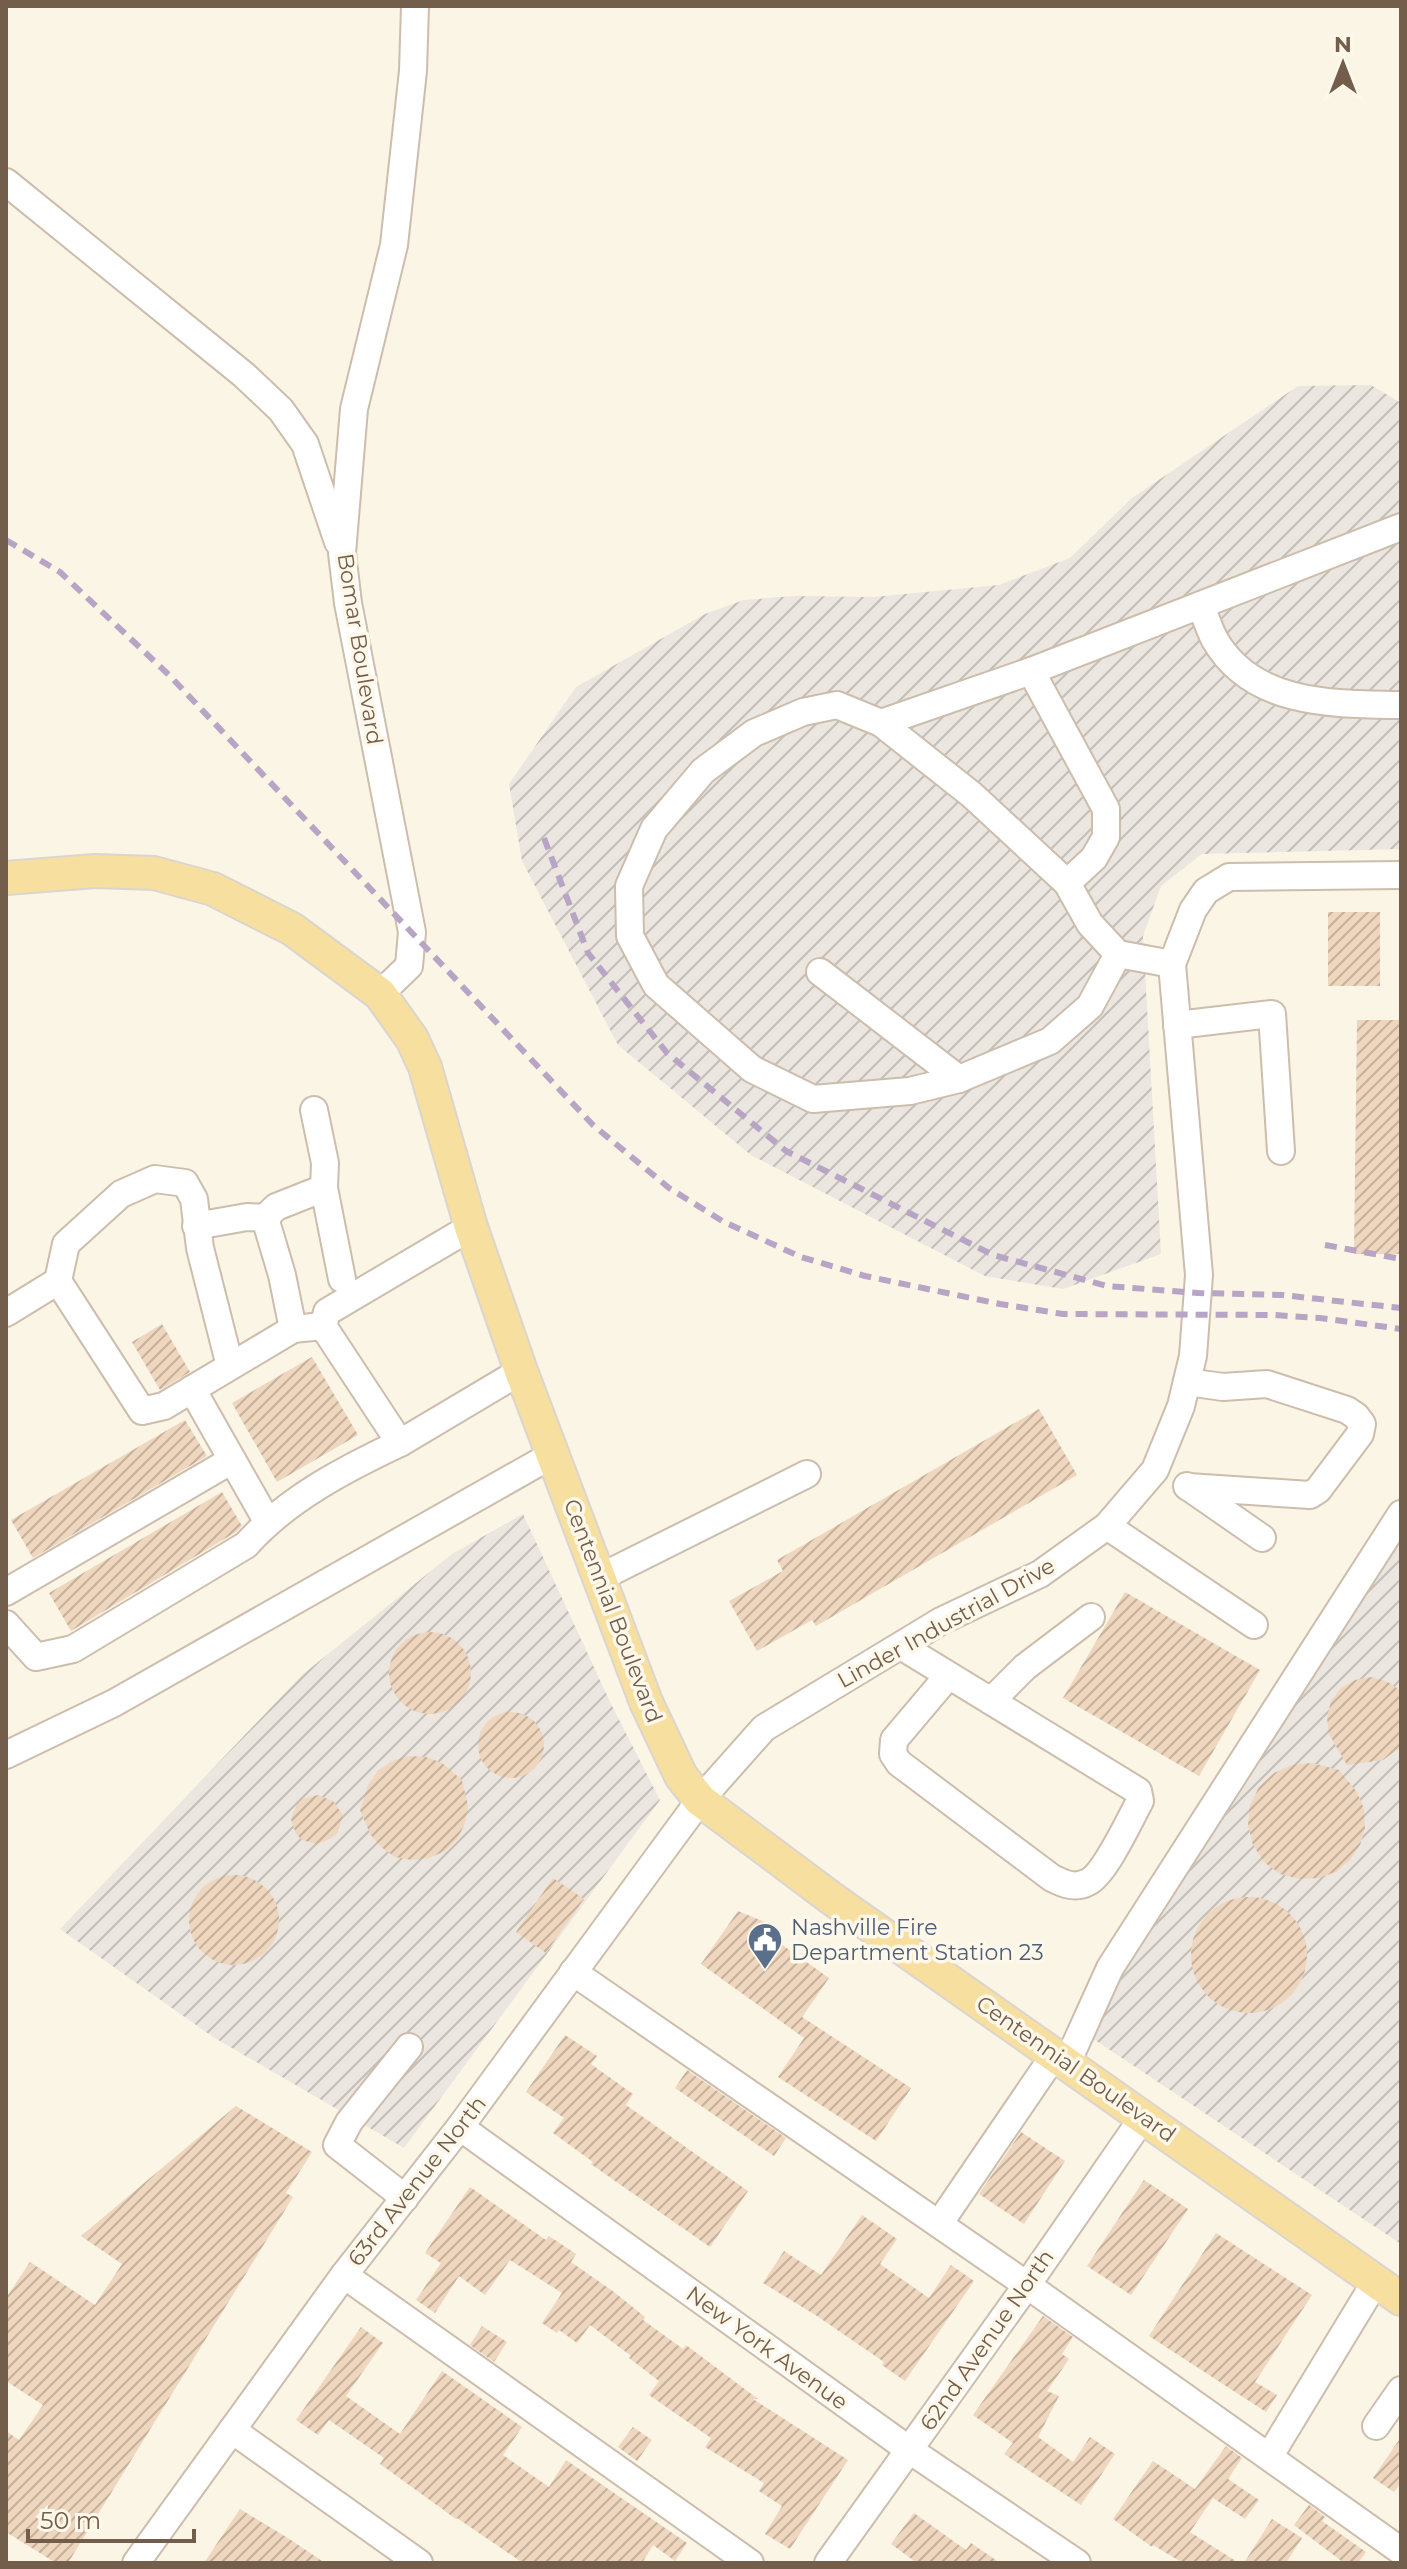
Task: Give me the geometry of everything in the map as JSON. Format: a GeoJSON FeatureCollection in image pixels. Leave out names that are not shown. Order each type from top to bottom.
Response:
{"type":"FeatureCollection","features":[{"type":"Feature","properties":{"kind":"main road","name":"Centennial Boulevard"},"geometry":{"type":"LineString","coordinates":[[6,878],[95,871],[154,873],[213,889],[292,929],[380,994],[412,1039],[425,1067],[471,1227],[521,1371],[646,1702],[681,1776],[700,1800],[831,1898],[1388,2290]]}},
{"type":"Feature","properties":{"kind":"street","name":"Bomar Boulevard"},"geometry":{"type":"LineString","coordinates":[[380,994],[409,966],[412,932],[348,603],[342,553],[354,409],[394,245],[402,188],[413,71],[415,6]]}},
{"type":"Feature","properties":{"kind":"street"},"geometry":{"type":"LineString","coordinates":[[6,182],[244,375],[281,410],[305,444],[342,553]]}},
{"type":"Feature","properties":{"kind":"street"},"geometry":{"type":"LineString","coordinates":[[881,723],[1031,671],[1401,527]]}},
{"type":"Feature","properties":{"kind":"street"},"geometry":{"type":"LineString","coordinates":[[1201,605],[1215,641],[1239,669],[1272,690],[1327,704],[1401,705]]}},
{"type":"Feature","properties":{"kind":"street"},"geometry":{"type":"LineString","coordinates":[[1031,671],[1106,809],[1106,837],[1094,858],[1067,883]]}},
{"type":"Feature","properties":{"kind":"street"},"geometry":{"type":"LineString","coordinates":[[1118,954],[1090,1006],[1050,1041],[959,1079],[910,1091],[813,1099],[752,1069],[656,985],[630,936],[629,886],[654,829],[703,771],[754,733],[803,712],[837,705],[881,723],[972,795],[1067,883],[1090,924],[1118,954],[1172,964]]}},
{"type":"Feature","properties":{"kind":"street","name":"Linder Industrial Drive"},"geometry":{"type":"LineString","coordinates":[[700,1800],[764,1728],[941,1621],[1040,1574],[1107,1526],[1157,1466],[1181,1406],[1193,1356],[1199,1275],[1172,964],[1193,910],[1206,891],[1229,877],[1401,875]]}},
{"type":"Feature","properties":{"kind":"street"},"geometry":{"type":"LineString","coordinates":[[820,972],[959,1079]]}},
{"type":"Feature","properties":{"kind":"street"},"geometry":{"type":"LineString","coordinates":[[1177,1025],[1272,1014],[1281,1151]]}},
{"type":"Feature","properties":{"kind":"street"},"geometry":{"type":"LineString","coordinates":[[314,1110],[325,1163],[324,1188],[342,1279]]}},
{"type":"Feature","properties":{"kind":"street"},"geometry":{"type":"LineString","coordinates":[[230,1366],[196,1226],[194,1199],[185,1183],[155,1179],[121,1194],[66,1244],[58,1281],[142,1411],[164,1406],[293,1329],[323,1326]]}},
{"type":"Feature","properties":{"kind":"street"},"geometry":{"type":"LineString","coordinates":[[196,1226],[247,1217],[265,1218],[276,1207],[324,1188]]}},
{"type":"Feature","properties":{"kind":"street"},"geometry":{"type":"LineString","coordinates":[[265,1218],[282,1275],[293,1329]]}},
{"type":"Feature","properties":{"kind":"street"},"geometry":{"type":"LineString","coordinates":[[400,1443],[323,1326],[327,1312],[471,1227]]}},
{"type":"Feature","properties":{"kind":"street"},"geometry":{"type":"LineString","coordinates":[[6,1313],[58,1281]]}},
{"type":"Feature","properties":{"kind":"street"},"geometry":{"type":"LineString","coordinates":[[6,1624],[36,1657],[73,1649],[246,1545],[267,1521],[353,1465],[400,1443],[521,1371]]}},
{"type":"Feature","properties":{"kind":"street"},"geometry":{"type":"LineString","coordinates":[[1187,1382],[1223,1387],[1267,1384],[1347,1410],[1362,1424],[1360,1434],[1318,1490],[1310,1495],[1188,1487]]}},
{"type":"Feature","properties":{"kind":"street"},"geometry":{"type":"LineString","coordinates":[[192,1389],[267,1521]]}},
{"type":"Feature","properties":{"kind":"street"},"geometry":{"type":"LineString","coordinates":[[6,1755],[114,1703],[552,1455]]}},
{"type":"Feature","properties":{"kind":"street"},"geometry":{"type":"LineString","coordinates":[[6,1592],[232,1460]]}},
{"type":"Feature","properties":{"kind":"street"},"geometry":{"type":"LineString","coordinates":[[1157,1466],[1262,1538]]}},
{"type":"Feature","properties":{"kind":"street"},"geometry":{"type":"LineString","coordinates":[[599,1578],[807,1474]]}},
{"type":"Feature","properties":{"kind":"street"},"geometry":{"type":"LineString","coordinates":[[939,2224],[1061,2058],[1110,1968],[1401,1514]]}},
{"type":"Feature","properties":{"kind":"street"},"geometry":{"type":"LineString","coordinates":[[1107,1526],[1254,1625]]}},
{"type":"Feature","properties":{"kind":"street"},"geometry":{"type":"LineString","coordinates":[[991,1701],[1025,1667],[1091,1617]]}},
{"type":"Feature","properties":{"kind":"street"},"geometry":{"type":"LineString","coordinates":[[901,1646],[1141,1793],[1122,1836],[1096,1877],[1089,1882],[1065,1885],[1052,1878],[899,1763],[893,1754],[894,1740],[948,1676]]}},
{"type":"Feature","properties":{"kind":"street","name":"63rd Avenue North"},"geometry":{"type":"LineString","coordinates":[[136,2563],[344,2275],[460,2127],[700,1800]]}},
{"type":"Feature","properties":{"kind":"street"},"geometry":{"type":"LineString","coordinates":[[573,1972],[1027,2285],[1401,2551]]}},
{"type":"Feature","properties":{"kind":"street"},"geometry":{"type":"LineString","coordinates":[[405,2198],[337,2145],[349,2122],[409,2047]]}},
{"type":"Feature","properties":{"kind":"street","name":"62nd Avenue North"},"geometry":{"type":"LineString","coordinates":[[828,2563],[1144,2116]]}},
{"type":"Feature","properties":{"kind":"street","name":"New York Avenue"},"geometry":{"type":"LineString","coordinates":[[460,2127],[908,2449],[1077,2563]]}},
{"type":"Feature","properties":{"kind":"street"},"geometry":{"type":"LineString","coordinates":[[344,2275],[750,2563]]}},
{"type":"Feature","properties":{"kind":"street"},"geometry":{"type":"LineString","coordinates":[[1269,2457],[1388,2290]]}},
{"type":"Feature","properties":{"kind":"street"},"geometry":{"type":"LineString","coordinates":[[1376,2426],[1401,2390]]}},
{"type":"Feature","properties":{"kind":"street"},"geometry":{"type":"LineString","coordinates":[[232,2430],[419,2563]]}},
{"type":"Feature","properties":{"kind":"shaded area"},"geometry":{"type":"Polygon","coordinates":[[[1371,385],[1401,403],[1401,849],[1202,854],[1161,886],[1143,936],[1161,1254],[1063,1289],[985,1276],[751,1155],[618,1045],[522,861],[509,784],[576,687],[705,614],[744,600],[795,596],[873,597],[999,585],[1070,558],[1132,498],[1298,386],[1371,385]]]}},
{"type":"Feature","properties":{"kind":"shaded area"},"geometry":{"type":"Polygon","coordinates":[[[1401,1501],[1401,2244],[1071,2024],[1401,1501]]]}},
{"type":"Feature","properties":{"kind":"shaded area"},"geometry":{"type":"Polygon","coordinates":[[[523,1514],[611,1704],[660,1800],[404,2148],[213,2037],[60,1929],[302,1675],[452,1554],[523,1514]]]}},
{"type":"Feature","properties":{"kind":"building"},"geometry":{"type":"Polygon","coordinates":[[[1328,912],[1380,912],[1380,986],[1328,986],[1328,912]]]}},
{"type":"Feature","properties":{"kind":"building"},"geometry":{"type":"Polygon","coordinates":[[[1357,1020],[1401,1020],[1401,1254],[1354,1254],[1357,1020]]]}},
{"type":"Feature","properties":{"kind":"building"},"geometry":{"type":"Polygon","coordinates":[[[162,1324],[190,1372],[160,1390],[132,1342],[162,1324]]]}},
{"type":"Feature","properties":{"kind":"building"},"geometry":{"type":"Polygon","coordinates":[[[312,1357],[358,1435],[277,1482],[232,1403],[312,1357]]]}},
{"type":"Feature","properties":{"kind":"building"},"geometry":{"type":"Polygon","coordinates":[[[1039,1409],[1077,1475],[816,1626],[812,1620],[757,1651],[729,1601],[783,1571],[777,1560],[1039,1409]]]}},
{"type":"Feature","properties":{"kind":"building"},"geometry":{"type":"Polygon","coordinates":[[[185,1420],[207,1456],[33,1558],[11,1520],[185,1420]]]}},
{"type":"Feature","properties":{"kind":"building"},"geometry":{"type":"Polygon","coordinates":[[[222,1492],[242,1526],[236,1532],[71,1631],[49,1593],[222,1492]]]}},
{"type":"Feature","properties":{"kind":"building"},"geometry":{"type":"Polygon","coordinates":[[[1125,1592],[1260,1670],[1199,1776],[1063,1698],[1125,1592]]]}},
{"type":"Feature","properties":{"kind":"building"},"geometry":{"type":"Polygon","coordinates":[[[430,1632],[446,1635],[459,1644],[468,1657],[471,1673],[468,1689],[459,1702],[446,1711],[430,1714],[414,1711],[401,1702],[392,1689],[389,1673],[392,1657],[401,1644],[414,1635],[430,1632]]]}},
{"type":"Feature","properties":{"kind":"building"},"geometry":{"type":"Polygon","coordinates":[[[1372,1677],[1388,1682],[1401,1691],[1401,1747],[1383,1760],[1347,1765],[1329,1734],[1327,1718],[1331,1701],[1341,1688],[1355,1680],[1372,1677]]]}},
{"type":"Feature","properties":{"kind":"building"},"geometry":{"type":"Polygon","coordinates":[[[505,1712],[517,1712],[529,1717],[539,1727],[544,1745],[542,1758],[529,1773],[517,1778],[505,1778],[493,1773],[483,1763],[478,1751],[478,1739],[483,1727],[493,1717],[505,1712]]]}},
{"type":"Feature","properties":{"kind":"building"},"geometry":{"type":"Polygon","coordinates":[[[408,1756],[426,1757],[442,1763],[462,1780],[468,1806],[465,1824],[457,1839],[445,1851],[429,1858],[412,1860],[395,1857],[370,1834],[360,1810],[368,1785],[378,1771],[392,1761],[408,1756]]]}},
{"type":"Feature","properties":{"kind":"building"},"geometry":{"type":"Polygon","coordinates":[[[1312,1763],[1339,1770],[1357,1792],[1364,1809],[1365,1828],[1360,1845],[1350,1860],[1336,1872],[1318,1878],[1300,1879],[1280,1874],[1264,1862],[1253,1845],[1248,1825],[1250,1805],[1259,1787],[1274,1773],[1292,1765],[1312,1763]]]}},
{"type":"Feature","properties":{"kind":"building"},"geometry":{"type":"Polygon","coordinates":[[[318,1795],[333,1801],[343,1815],[338,1832],[317,1844],[302,1840],[296,1834],[291,1819],[297,1804],[318,1795]]]}},
{"type":"Feature","properties":{"kind":"building"},"geometry":{"type":"Polygon","coordinates":[[[234,1875],[251,1879],[266,1888],[275,1903],[279,1920],[275,1937],[266,1952],[251,1961],[234,1965],[217,1961],[202,1952],[193,1937],[189,1920],[193,1903],[202,1888],[217,1879],[234,1875]]]}},
{"type":"Feature","properties":{"kind":"building"},"geometry":{"type":"Polygon","coordinates":[[[553,1878],[584,1899],[546,1953],[516,1932],[553,1878]]]}},
{"type":"Feature","properties":{"kind":"building"},"geometry":{"type":"Polygon","coordinates":[[[1249,1897],[1271,1902],[1290,1914],[1302,1933],[1307,1955],[1302,1977],[1290,1996],[1271,2008],[1249,2013],[1227,2008],[1208,1996],[1196,1977],[1191,1955],[1196,1933],[1208,1914],[1227,1902],[1249,1897]]]}},
{"type":"Feature","properties":{"kind":"building"},"geometry":{"type":"Polygon","coordinates":[[[738,1911],[777,1927],[771,1937],[829,1978],[802,2017],[911,2088],[876,2141],[778,2077],[804,2038],[701,1964],[738,1911]]]}},
{"type":"Feature","properties":{"kind":"building"},"geometry":{"type":"Polygon","coordinates":[[[565,2035],[597,2056],[591,2064],[633,2094],[626,2105],[748,2191],[710,2247],[591,2164],[593,2162],[553,2133],[564,2118],[526,2092],[565,2035]]]}},
{"type":"Feature","properties":{"kind":"building"},"geometry":{"type":"Polygon","coordinates":[[[687,2070],[786,2138],[774,2156],[675,2088],[687,2070]]]}},
{"type":"Feature","properties":{"kind":"building"},"geometry":{"type":"Polygon","coordinates":[[[236,2106],[312,2152],[286,2193],[293,2197],[68,2563],[56,2563],[6,2532],[6,2431],[19,2440],[43,2405],[6,2381],[6,2298],[30,2262],[95,2305],[122,2264],[81,2236],[236,2106]]]}},
{"type":"Feature","properties":{"kind":"building"},"geometry":{"type":"Polygon","coordinates":[[[1021,2132],[1065,2161],[1024,2224],[979,2194],[1021,2132]]]}},
{"type":"Feature","properties":{"kind":"building"},"geometry":{"type":"Polygon","coordinates":[[[1144,2180],[1188,2209],[1131,2295],[1087,2266],[1144,2180]]]}},
{"type":"Feature","properties":{"kind":"building"},"geometry":{"type":"Polygon","coordinates":[[[470,2187],[546,2240],[549,2236],[576,2254],[571,2262],[614,2292],[645,2317],[643,2320],[683,2349],[686,2345],[758,2399],[753,2399],[848,2460],[790,2549],[765,2534],[782,2506],[759,2491],[764,2483],[705,2447],[711,2438],[649,2395],[659,2381],[590,2325],[577,2343],[542,2323],[562,2293],[510,2260],[485,2295],[459,2276],[435,2313],[416,2300],[441,2263],[425,2253],[470,2187]]]}},
{"type":"Feature","properties":{"kind":"building"},"geometry":{"type":"Polygon","coordinates":[[[862,2215],[897,2239],[880,2264],[929,2298],[951,2265],[974,2281],[905,2381],[882,2365],[884,2362],[763,2283],[784,2251],[821,2275],[862,2215]]]}},
{"type":"Feature","properties":{"kind":"building"},"geometry":{"type":"Polygon","coordinates":[[[1216,2233],[1312,2295],[1255,2382],[1277,2395],[1266,2412],[1149,2336],[1216,2233]]]}},
{"type":"Feature","properties":{"kind":"building"},"geometry":{"type":"Polygon","coordinates":[[[1043,2316],[1073,2337],[1062,2354],[1069,2359],[1047,2391],[1059,2396],[1038,2437],[1073,2462],[1090,2437],[1115,2454],[1081,2505],[1004,2454],[1013,2443],[973,2415],[1043,2316]]]}},
{"type":"Feature","properties":{"kind":"building"},"geometry":{"type":"Polygon","coordinates":[[[482,2326],[507,2342],[494,2362],[470,2345],[482,2326]]]}},
{"type":"Feature","properties":{"kind":"building"},"geometry":{"type":"Polygon","coordinates":[[[361,2327],[383,2343],[346,2396],[400,2434],[442,2371],[522,2427],[503,2455],[549,2487],[566,2460],[687,2543],[675,2561],[653,2545],[642,2563],[523,2563],[380,2464],[384,2458],[329,2420],[318,2435],[296,2420],[361,2327]]]}},
{"type":"Feature","properties":{"kind":"building"},"geometry":{"type":"Polygon","coordinates":[[[633,2427],[652,2440],[637,2461],[618,2447],[633,2427]]]}},
{"type":"Feature","properties":{"kind":"building"},"geometry":{"type":"Polygon","coordinates":[[[1401,2437],[1401,2483],[1394,2492],[1373,2478],[1401,2437]]]}},
{"type":"Feature","properties":{"kind":"building"},"geometry":{"type":"Polygon","coordinates":[[[1226,2446],[1242,2458],[1228,2479],[1259,2500],[1245,2519],[1213,2498],[1190,2532],[1239,2563],[1183,2563],[1152,2547],[1113,2519],[1153,2461],[1195,2489],[1226,2446]]]}},
{"type":"Feature","properties":{"kind":"building"},"geometry":{"type":"Polygon","coordinates":[[[1309,2505],[1325,2517],[1322,2521],[1366,2552],[1358,2563],[1344,2563],[1294,2525],[1309,2505]]]}},
{"type":"Feature","properties":{"kind":"building"},"geometry":{"type":"Polygon","coordinates":[[[240,2509],[291,2540],[325,2563],[204,2563],[240,2509]]]}},
{"type":"Feature","properties":{"kind":"building"},"geometry":{"type":"Polygon","coordinates":[[[914,2513],[966,2550],[971,2543],[1000,2563],[917,2563],[891,2544],[914,2513]]]}},
{"type":"Feature","properties":{"kind":"building"},"geometry":{"type":"Polygon","coordinates":[[[1272,2519],[1302,2538],[1286,2563],[1244,2563],[1272,2519]]]}},
{"type":"Feature","properties":{"kind":"railway"},"geometry":{"type":"LineString","coordinates":[[6,540],[60,572],[170,676],[593,1125],[669,1188],[724,1222],[801,1257],[865,1276],[1063,1314],[1274,1315],[1401,1329]]}},
{"type":"Feature","properties":{"kind":"railway"},"geometry":{"type":"LineString","coordinates":[[544,838],[588,953],[667,1053],[786,1151],[993,1255],[1107,1286],[1282,1295],[1401,1308]]}},
{"type":"Feature","properties":{"kind":"railway"},"geometry":{"type":"LineString","coordinates":[[1325,1245],[1401,1259]]}},
{"type":"Feature","properties":{"kind":"place","name":"Nashville Fire Department Station 23"},"geometry":{"type":"Point","coordinates":[765,1971]}}]}
